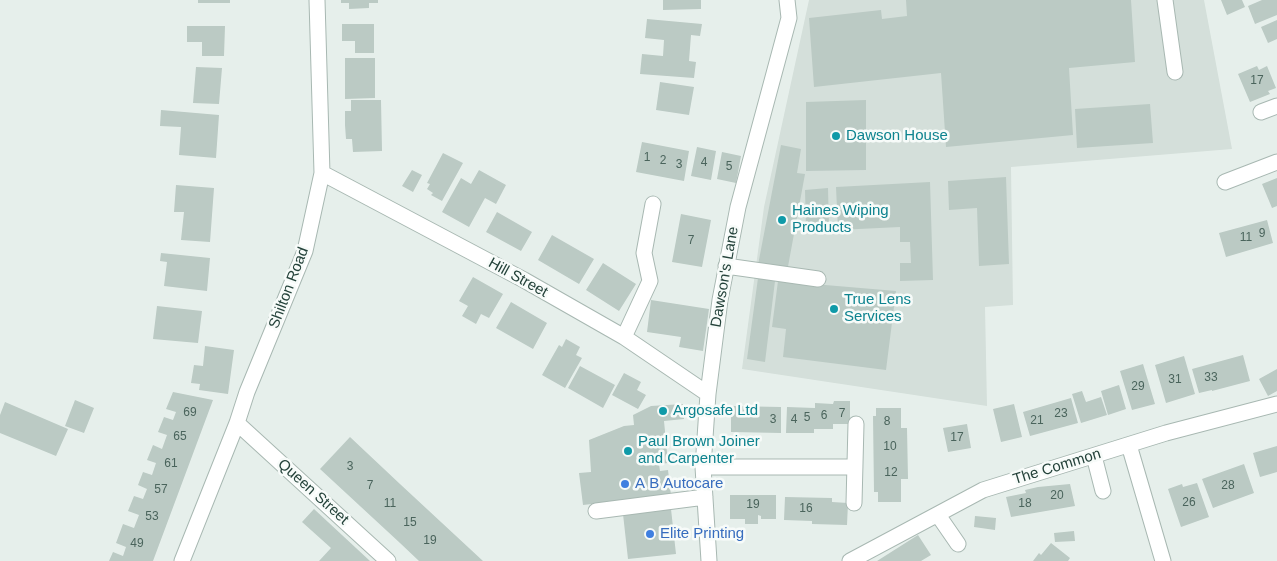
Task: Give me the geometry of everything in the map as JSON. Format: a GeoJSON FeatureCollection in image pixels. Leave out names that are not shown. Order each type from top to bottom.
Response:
{"type":"FeatureCollection","features":[{"type":"Feature","properties":{"kind":"street","name":"Shilton Road"},"geometry":{"type":"LineString","coordinates":[[182,561],[237,423],[247,392],[305,251],[322,173],[317,0]]}},
{"type":"Feature","properties":{"kind":"street","name":"Dawson's Lane"},"geometry":{"type":"LineString","coordinates":[[708,561],[704,467],[708,394],[720,300],[738,207],[789,18],[787,0]]}},
{"type":"Feature","properties":{"kind":"street"},"geometry":{"type":"LineString","coordinates":[[1165,0],[1176,72]]}},
{"type":"Feature","properties":{"kind":"street"},"geometry":{"type":"LineString","coordinates":[[1261,112],[1277,106]]}},
{"type":"Feature","properties":{"kind":"street"},"geometry":{"type":"LineString","coordinates":[[1225,182],[1277,162]]}},
{"type":"Feature","properties":{"kind":"street","name":"Hill Street"},"geometry":{"type":"LineString","coordinates":[[322,173],[524,280],[624,337],[708,394]]}},
{"type":"Feature","properties":{"kind":"street"},"geometry":{"type":"LineString","coordinates":[[624,337],[650,281],[644,253],[653,204]]}},
{"type":"Feature","properties":{"kind":"street"},"geometry":{"type":"LineString","coordinates":[[726,266],[818,279]]}},
{"type":"Feature","properties":{"kind":"street","name":"The Common"},"geometry":{"type":"LineString","coordinates":[[850,561],[983,490],[1166,433],[1277,404]]}},
{"type":"Feature","properties":{"kind":"street","name":"Queen Street"},"geometry":{"type":"LineString","coordinates":[[237,423],[388,561]]}},
{"type":"Feature","properties":{"kind":"street"},"geometry":{"type":"LineString","coordinates":[[854,503],[856,424]]}},
{"type":"Feature","properties":{"kind":"street"},"geometry":{"type":"LineString","coordinates":[[1129,445],[1163,561]]}},
{"type":"Feature","properties":{"kind":"street"},"geometry":{"type":"LineString","coordinates":[[1094,456],[1103,491]]}},
{"type":"Feature","properties":{"kind":"street"},"geometry":{"type":"LineString","coordinates":[[704,467],[855,466]]}},
{"type":"Feature","properties":{"kind":"street"},"geometry":{"type":"LineString","coordinates":[[596,511],[705,497]]}},
{"type":"Feature","properties":{"kind":"street"},"geometry":{"type":"LineString","coordinates":[[938,514],[958,544]]}},
{"type":"Feature","properties":{"kind":"shaded area"},"geometry":{"type":"Polygon","coordinates":[[[809,0],[1204,0],[1232,149],[1011,167],[1013,305],[985,307],[987,406],[742,369],[764,207],[809,0]]]}},
{"type":"Feature","properties":{"kind":"building"},"geometry":{"type":"Polygon","coordinates":[[[198,0],[230,0],[230,3],[198,3],[198,0]]]}},
{"type":"Feature","properties":{"kind":"building"},"geometry":{"type":"Polygon","coordinates":[[[341,0],[378,0],[378,3],[369,3],[369,8],[349,9],[349,3],[341,3],[341,0]]]}},
{"type":"Feature","properties":{"kind":"building"},"geometry":{"type":"Polygon","coordinates":[[[663,0],[701,0],[701,9],[663,10],[663,0]]]}},
{"type":"Feature","properties":{"kind":"building"},"geometry":{"type":"Polygon","coordinates":[[[906,0],[1131,0],[1135,62],[1069,68],[1073,135],[946,147],[941,73],[814,87],[809,18],[881,10],[882,19],[907,16],[906,0]]]}},
{"type":"Feature","properties":{"kind":"building"},"geometry":{"type":"Polygon","coordinates":[[[1221,0],[1242,0],[1245,7],[1227,15],[1221,0]]]}},
{"type":"Feature","properties":{"kind":"building"},"geometry":{"type":"Polygon","coordinates":[[[1262,0],[1277,0],[1277,15],[1255,24],[1248,6],[1262,0]]]}},
{"type":"Feature","properties":{"kind":"building"},"geometry":{"type":"Polygon","coordinates":[[[647,19],[702,24],[700,36],[691,35],[689,61],[696,62],[694,78],[640,74],[642,54],[663,56],[664,40],[645,38],[647,19]]]}},
{"type":"Feature","properties":{"kind":"building"},"geometry":{"type":"Polygon","coordinates":[[[1277,20],[1277,39],[1268,43],[1261,27],[1277,20]]]}},
{"type":"Feature","properties":{"kind":"building"},"geometry":{"type":"Polygon","coordinates":[[[342,24],[374,24],[374,53],[355,53],[355,41],[342,41],[342,24]]]}},
{"type":"Feature","properties":{"kind":"building"},"geometry":{"type":"Polygon","coordinates":[[[187,26],[225,26],[224,56],[202,56],[202,42],[187,42],[187,26]]]}},
{"type":"Feature","properties":{"kind":"building"},"geometry":{"type":"Polygon","coordinates":[[[345,58],[375,58],[375,98],[345,99],[345,58]]]}},
{"type":"Feature","properties":{"kind":"building"},"geometry":{"type":"Polygon","coordinates":[[[1257,66],[1259,70],[1267,66],[1276,88],[1268,91],[1270,94],[1250,102],[1238,74],[1257,66]]]}},
{"type":"Feature","properties":{"kind":"building"},"geometry":{"type":"Polygon","coordinates":[[[196,67],[222,68],[219,104],[193,103],[196,67]]]}},
{"type":"Feature","properties":{"kind":"building"},"geometry":{"type":"Polygon","coordinates":[[[660,82],[694,87],[689,115],[656,110],[660,82]]]}},
{"type":"Feature","properties":{"kind":"building"},"geometry":{"type":"Polygon","coordinates":[[[351,100],[381,100],[382,151],[353,152],[352,139],[346,139],[345,125],[345,111],[351,111],[351,100]]]}},
{"type":"Feature","properties":{"kind":"building","name":"Dawson House"},"geometry":{"type":"Polygon","coordinates":[[[866,100],[866,170],[806,171],[806,102],[866,100]]]}},
{"type":"Feature","properties":{"kind":"building"},"geometry":{"type":"Polygon","coordinates":[[[1150,104],[1153,143],[1077,148],[1075,109],[1150,104]]]}},
{"type":"Feature","properties":{"kind":"building"},"geometry":{"type":"Polygon","coordinates":[[[161,110],[219,115],[216,158],[179,155],[181,127],[160,126],[161,110]]]}},
{"type":"Feature","properties":{"kind":"building"},"geometry":{"type":"Polygon","coordinates":[[[642,142],[689,151],[684,181],[636,172],[642,142]]]}},
{"type":"Feature","properties":{"kind":"building","name":"Haines Wiping Products"},"geometry":{"type":"Polygon","coordinates":[[[781,145],[801,149],[797,173],[805,174],[787,272],[758,265],[781,145]]]}},
{"type":"Feature","properties":{"kind":"building"},"geometry":{"type":"Polygon","coordinates":[[[697,147],[716,151],[711,180],[691,176],[697,147]]]}},
{"type":"Feature","properties":{"kind":"building"},"geometry":{"type":"Polygon","coordinates":[[[722,152],[741,156],[736,183],[717,179],[722,152]]]}},
{"type":"Feature","properties":{"kind":"building"},"geometry":{"type":"Polygon","coordinates":[[[443,153],[463,163],[442,201],[431,195],[433,193],[427,189],[430,184],[427,183],[443,153]]]}},
{"type":"Feature","properties":{"kind":"building"},"geometry":{"type":"Polygon","coordinates":[[[412,170],[422,175],[413,192],[402,186],[412,170]]]}},
{"type":"Feature","properties":{"kind":"building"},"geometry":{"type":"Polygon","coordinates":[[[479,170],[506,185],[496,204],[485,198],[469,227],[442,212],[461,178],[471,184],[479,170]]]}},
{"type":"Feature","properties":{"kind":"building"},"geometry":{"type":"Polygon","coordinates":[[[1006,177],[1009,264],[979,266],[977,208],[949,210],[948,181],[1006,177]]]}},
{"type":"Feature","properties":{"kind":"building"},"geometry":{"type":"Polygon","coordinates":[[[1277,178],[1277,206],[1272,208],[1262,184],[1277,178]]]}},
{"type":"Feature","properties":{"kind":"building"},"geometry":{"type":"Polygon","coordinates":[[[930,182],[933,280],[900,281],[900,263],[911,263],[910,242],[900,242],[900,227],[838,230],[836,187],[930,182]]]}},
{"type":"Feature","properties":{"kind":"building"},"geometry":{"type":"Polygon","coordinates":[[[176,185],[214,188],[210,242],[181,240],[184,212],[174,212],[176,185]]]}},
{"type":"Feature","properties":{"kind":"building"},"geometry":{"type":"Polygon","coordinates":[[[828,188],[829,228],[806,229],[805,190],[828,188]]]}},
{"type":"Feature","properties":{"kind":"building"},"geometry":{"type":"Polygon","coordinates":[[[497,212],[532,232],[521,251],[486,232],[497,212]]]}},
{"type":"Feature","properties":{"kind":"building"},"geometry":{"type":"Polygon","coordinates":[[[681,214],[711,220],[702,267],[672,262],[681,214]]]}},
{"type":"Feature","properties":{"kind":"building"},"geometry":{"type":"Polygon","coordinates":[[[1267,220],[1273,243],[1226,257],[1219,233],[1267,220]]]}},
{"type":"Feature","properties":{"kind":"building"},"geometry":{"type":"Polygon","coordinates":[[[552,235],[594,259],[579,284],[538,260],[552,235]]]}},
{"type":"Feature","properties":{"kind":"building"},"geometry":{"type":"Polygon","coordinates":[[[161,253],[210,258],[207,291],[164,286],[167,262],[160,261],[161,253]]]}},
{"type":"Feature","properties":{"kind":"building"},"geometry":{"type":"Polygon","coordinates":[[[603,263],[636,284],[619,311],[586,290],[603,263]]]}},
{"type":"Feature","properties":{"kind":"building"},"geometry":{"type":"Polygon","coordinates":[[[473,277],[503,294],[489,318],[481,314],[476,324],[462,316],[468,306],[459,301],[473,277]]]}},
{"type":"Feature","properties":{"kind":"building"},"geometry":{"type":"Polygon","coordinates":[[[758,278],[775,281],[765,362],[747,359],[758,278]]]}},
{"type":"Feature","properties":{"kind":"building","name":"True Lens Services"},"geometry":{"type":"Polygon","coordinates":[[[778,281],[896,291],[886,370],[783,357],[786,329],[772,327],[778,281]]]}},
{"type":"Feature","properties":{"kind":"building"},"geometry":{"type":"Polygon","coordinates":[[[651,300],[709,309],[703,351],[679,347],[681,337],[647,332],[651,300]]]}},
{"type":"Feature","properties":{"kind":"building"},"geometry":{"type":"Polygon","coordinates":[[[511,302],[547,323],[533,349],[496,328],[511,302]]]}},
{"type":"Feature","properties":{"kind":"building"},"geometry":{"type":"Polygon","coordinates":[[[157,306],[202,311],[198,343],[153,339],[157,306]]]}},
{"type":"Feature","properties":{"kind":"building"},"geometry":{"type":"Polygon","coordinates":[[[566,339],[580,347],[576,355],[582,358],[565,388],[542,375],[559,345],[562,347],[566,339]]]}},
{"type":"Feature","properties":{"kind":"building"},"geometry":{"type":"Polygon","coordinates":[[[205,346],[234,350],[228,394],[199,390],[200,384],[191,383],[194,365],[203,366],[205,346]]]}},
{"type":"Feature","properties":{"kind":"building"},"geometry":{"type":"Polygon","coordinates":[[[1243,355],[1250,381],[1199,393],[1192,369],[1243,355]]]}},
{"type":"Feature","properties":{"kind":"building"},"geometry":{"type":"Polygon","coordinates":[[[1184,356],[1195,394],[1166,403],[1155,365],[1184,356]]]}},
{"type":"Feature","properties":{"kind":"building"},"geometry":{"type":"Polygon","coordinates":[[[1143,364],[1155,404],[1132,410],[1120,371],[1143,364]]]}},
{"type":"Feature","properties":{"kind":"building"},"geometry":{"type":"Polygon","coordinates":[[[580,366],[615,385],[603,408],[568,388],[580,366]]]}},
{"type":"Feature","properties":{"kind":"building"},"geometry":{"type":"Polygon","coordinates":[[[1277,369],[1277,391],[1268,396],[1259,379],[1277,369]]]}},
{"type":"Feature","properties":{"kind":"building"},"geometry":{"type":"Polygon","coordinates":[[[624,373],[641,382],[637,390],[646,395],[638,409],[612,395],[624,373]]]}},
{"type":"Feature","properties":{"kind":"building"},"geometry":{"type":"Polygon","coordinates":[[[1119,385],[1126,409],[1108,415],[1101,391],[1119,385]]]}},
{"type":"Feature","properties":{"kind":"building"},"geometry":{"type":"Polygon","coordinates":[[[1082,391],[1086,402],[1101,397],[1107,415],[1081,423],[1072,394],[1082,391]]]}},
{"type":"Feature","properties":{"kind":"building"},"geometry":{"type":"Polygon","coordinates":[[[173,392],[213,400],[153,561],[109,561],[113,552],[123,556],[126,547],[116,543],[123,524],[134,528],[139,515],[128,511],[134,496],[143,499],[147,489],[138,485],[143,472],[152,475],[156,463],[147,460],[153,445],[162,449],[167,435],[158,432],[164,417],[173,420],[176,412],[166,409],[173,392]]]}},
{"type":"Feature","properties":{"kind":"building"},"geometry":{"type":"Polygon","coordinates":[[[1071,398],[1078,423],[1030,436],[1023,412],[1071,398]]]}},
{"type":"Feature","properties":{"kind":"building"},"geometry":{"type":"Polygon","coordinates":[[[75,400],[94,408],[84,433],[65,426],[75,400]]]}},
{"type":"Feature","properties":{"kind":"building"},"geometry":{"type":"Polygon","coordinates":[[[834,401],[850,401],[850,424],[833,424],[833,429],[814,429],[814,433],[786,433],[787,407],[815,408],[815,403],[833,404],[834,401]]]}},
{"type":"Feature","properties":{"kind":"building"},"geometry":{"type":"Polygon","coordinates":[[[5,402],[68,429],[56,456],[0,433],[0,415],[5,402]]]}},
{"type":"Feature","properties":{"kind":"building"},"geometry":{"type":"Polygon","coordinates":[[[683,404],[684,419],[664,421],[668,463],[659,464],[660,471],[668,470],[671,495],[583,505],[579,473],[591,472],[589,440],[624,426],[634,425],[633,415],[651,406],[683,404]]]}},
{"type":"Feature","properties":{"kind":"building"},"geometry":{"type":"Polygon","coordinates":[[[1014,404],[1022,437],[1001,442],[993,409],[1014,404]]]}},
{"type":"Feature","properties":{"kind":"building"},"geometry":{"type":"Polygon","coordinates":[[[731,406],[781,407],[781,433],[731,432],[731,406]]]}},
{"type":"Feature","properties":{"kind":"building"},"geometry":{"type":"Polygon","coordinates":[[[876,408],[901,408],[901,428],[907,428],[908,479],[901,479],[901,502],[878,502],[878,492],[874,492],[873,416],[876,416],[876,408]]]}},
{"type":"Feature","properties":{"kind":"building"},"geometry":{"type":"Polygon","coordinates":[[[967,424],[971,448],[948,452],[943,428],[967,424]]]}},
{"type":"Feature","properties":{"kind":"building"},"geometry":{"type":"Polygon","coordinates":[[[350,437],[483,561],[419,561],[320,469],[350,437]]]}},
{"type":"Feature","properties":{"kind":"building"},"geometry":{"type":"Polygon","coordinates":[[[1277,446],[1277,472],[1260,477],[1253,453],[1277,446]]]}},
{"type":"Feature","properties":{"kind":"building"},"geometry":{"type":"Polygon","coordinates":[[[1244,464],[1254,493],[1213,508],[1202,479],[1244,464]]]}},
{"type":"Feature","properties":{"kind":"building"},"geometry":{"type":"Polygon","coordinates":[[[1197,483],[1209,517],[1181,527],[1168,489],[1182,484],[1183,487],[1197,483]]]}},
{"type":"Feature","properties":{"kind":"building"},"geometry":{"type":"Polygon","coordinates":[[[1070,484],[1075,506],[1011,517],[1006,497],[1026,493],[1025,490],[1038,487],[1070,484]]]}},
{"type":"Feature","properties":{"kind":"building"},"geometry":{"type":"Polygon","coordinates":[[[730,495],[776,495],[776,519],[761,519],[761,516],[758,515],[758,524],[745,524],[745,519],[730,519],[730,495]]]}},
{"type":"Feature","properties":{"kind":"building"},"geometry":{"type":"Polygon","coordinates":[[[785,497],[832,498],[832,502],[848,503],[847,525],[812,524],[812,521],[784,520],[785,497]]]}},
{"type":"Feature","properties":{"kind":"building"},"geometry":{"type":"Polygon","coordinates":[[[314,509],[370,561],[319,561],[331,548],[302,522],[314,509]]]}},
{"type":"Feature","properties":{"kind":"building","name":"Elite Printing"},"geometry":{"type":"Polygon","coordinates":[[[671,509],[676,554],[628,559],[623,514],[671,509]]]}},
{"type":"Feature","properties":{"kind":"building"},"geometry":{"type":"Polygon","coordinates":[[[975,516],[996,518],[995,530],[974,527],[975,516]]]}},
{"type":"Feature","properties":{"kind":"building"},"geometry":{"type":"Polygon","coordinates":[[[1074,531],[1075,541],[1055,542],[1054,533],[1074,531]]]}},
{"type":"Feature","properties":{"kind":"building"},"geometry":{"type":"Polygon","coordinates":[[[918,535],[931,555],[921,561],[877,561],[918,535]]]}},
{"type":"Feature","properties":{"kind":"building"},"geometry":{"type":"Polygon","coordinates":[[[1051,543],[1070,558],[1068,561],[1033,561],[1039,553],[1041,555],[1051,543]]]}},
{"type":"Feature","properties":{"kind":"place","name":"Dawson House"},"geometry":{"type":"Point","coordinates":[836,136]}},
{"type":"Feature","properties":{"kind":"place","name":"Haines Wiping Products"},"geometry":{"type":"Point","coordinates":[782,220]}},
{"type":"Feature","properties":{"kind":"place","name":"True Lens Services"},"geometry":{"type":"Point","coordinates":[834,309]}},
{"type":"Feature","properties":{"kind":"place","name":"Argosafe Ltd"},"geometry":{"type":"Point","coordinates":[663,411]}},
{"type":"Feature","properties":{"kind":"place","name":"Paul Brown Joiner and Carpenter"},"geometry":{"type":"Point","coordinates":[628,451]}},
{"type":"Feature","properties":{"kind":"place","name":"A B Autocare"},"geometry":{"type":"Point","coordinates":[625,484]}},
{"type":"Feature","properties":{"kind":"place","name":"Elite Printing"},"geometry":{"type":"Point","coordinates":[650,534]}}]}
